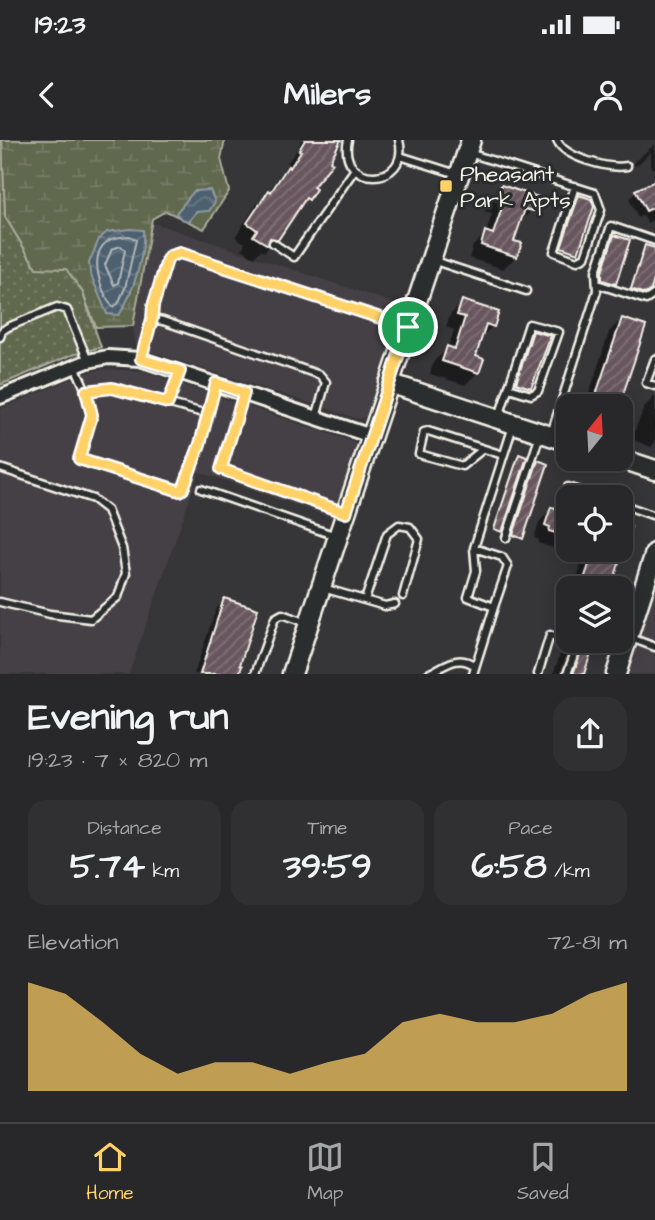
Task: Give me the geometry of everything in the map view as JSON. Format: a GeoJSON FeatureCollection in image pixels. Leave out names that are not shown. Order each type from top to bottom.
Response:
{"type":"FeatureCollection","features":[{"type":"Feature","properties":{"kind":"street"},"geometry":{"type":"LineString","coordinates":[[292,674],[469,146]]}},
{"type":"Feature","properties":{"kind":"street"},"geometry":{"type":"LineString","coordinates":[[0,397],[88,361],[108,357],[141,359],[372,436]]}},
{"type":"Feature","properties":{"kind":"street"},"geometry":{"type":"LineString","coordinates":[[389,383],[556,438]]}},
{"type":"Feature","properties":{"kind":"street"},"geometry":{"type":"LineString","coordinates":[[634,463],[655,470]]}},
{"type":"Feature","properties":{"kind":"street"},"geometry":{"type":"LineString","coordinates":[[633,621],[655,553]]}},
{"type":"Feature","properties":{"kind":"street"},"geometry":{"type":"LineString","coordinates":[[616,674],[623,653]]}},
{"type":"Feature","properties":{"kind":"lane"},"geometry":{"type":"LineString","coordinates":[[348,140],[348,156],[355,169],[365,175],[383,175],[397,164],[400,156],[399,140]]}},
{"type":"Feature","properties":{"kind":"lane"},"geometry":{"type":"LineString","coordinates":[[556,140],[563,150],[570,154],[610,167],[627,166]]}},
{"type":"Feature","properties":{"kind":"lane"},"geometry":{"type":"LineString","coordinates":[[469,146],[595,193],[601,210],[585,257],[577,261],[554,252],[575,186]]}},
{"type":"Feature","properties":{"kind":"lane"},"geometry":{"type":"LineString","coordinates":[[400,156],[459,175]]}},
{"type":"Feature","properties":{"kind":"lane"},"geometry":{"type":"LineString","coordinates":[[273,243],[294,257],[355,169]]}},
{"type":"Feature","properties":{"kind":"lane"},"geometry":{"type":"LineString","coordinates":[[506,538],[597,291],[596,271],[611,226],[655,241]]}},
{"type":"Feature","properties":{"kind":"lane"},"geometry":{"type":"LineString","coordinates":[[141,359],[167,260],[180,253],[408,327]]}},
{"type":"Feature","properties":{"kind":"lane"},"geometry":{"type":"LineString","coordinates":[[430,260],[526,291]]}},
{"type":"Feature","properties":{"kind":"lane"},"geometry":{"type":"LineString","coordinates":[[597,284],[646,300],[655,293]]}},
{"type":"Feature","properties":{"kind":"lane"},"geometry":{"type":"LineString","coordinates":[[0,337],[2,331],[8,327],[57,307],[63,308],[88,361]]}},
{"type":"Feature","properties":{"kind":"lane"},"geometry":{"type":"LineString","coordinates":[[152,319],[320,375],[327,382],[316,418]]}},
{"type":"Feature","properties":{"kind":"lane"},"geometry":{"type":"LineString","coordinates":[[494,607],[468,597],[476,571],[474,548],[503,455],[509,388],[529,324],[559,332],[538,391],[531,395],[509,388]]}},
{"type":"Feature","properties":{"kind":"lane"},"geometry":{"type":"LineString","coordinates":[[655,359],[646,383],[655,386]]}},
{"type":"Feature","properties":{"kind":"lane"},"geometry":{"type":"LineString","coordinates":[[75,366],[86,391],[92,415],[79,459],[180,491],[200,444],[216,383]]}},
{"type":"Feature","properties":{"kind":"lane"},"geometry":{"type":"LineString","coordinates":[[168,403],[180,371]]}},
{"type":"Feature","properties":{"kind":"lane"},"geometry":{"type":"LineString","coordinates":[[86,391],[112,388],[207,414]]}},
{"type":"Feature","properties":{"kind":"lane"},"geometry":{"type":"LineString","coordinates":[[244,393],[221,469],[346,513]]}},
{"type":"Feature","properties":{"kind":"lane"},"geometry":{"type":"LineString","coordinates":[[483,449],[462,466],[419,454],[424,432],[428,431],[503,455]]}},
{"type":"Feature","properties":{"kind":"lane"},"geometry":{"type":"LineString","coordinates":[[0,468],[93,499],[107,510],[121,548],[126,573],[118,597],[91,619],[50,614],[0,602]]}},
{"type":"Feature","properties":{"kind":"lane"},"geometry":{"type":"LineString","coordinates":[[201,489],[338,537]]}},
{"type":"Feature","properties":{"kind":"lane"},"geometry":{"type":"LineString","coordinates":[[633,509],[655,516]]}},
{"type":"Feature","properties":{"kind":"lane"},"geometry":{"type":"LineString","coordinates":[[365,600],[387,534],[399,525],[410,527],[419,539],[403,596]]}},
{"type":"Feature","properties":{"kind":"lane"},"geometry":{"type":"LineString","coordinates":[[472,674],[508,566],[502,557],[474,548]]}},
{"type":"Feature","properties":{"kind":"lane"},"geometry":{"type":"LineString","coordinates":[[321,587],[385,606],[395,604]]}},
{"type":"Feature","properties":{"kind":"lane"},"geometry":{"type":"LineString","coordinates":[[255,674],[275,618],[282,614],[309,623]]}},
{"type":"Feature","properties":{"kind":"lane"},"geometry":{"type":"LineString","coordinates":[[538,674],[550,635],[576,649],[568,674]]}},
{"type":"Feature","properties":{"kind":"lane"},"geometry":{"type":"LineString","coordinates":[[633,638],[655,647]]}},
{"type":"Feature","properties":{"kind":"lane"},"geometry":{"type":"LineString","coordinates":[[428,674],[459,659],[467,659],[475,666]]}},
{"type":"Feature","properties":{"kind":"shaded area"},"geometry":{"type":"Polygon","coordinates":[[[151,222],[406,307],[370,415],[359,419],[136,347],[133,326],[151,222]]]}},
{"type":"Feature","properties":{"kind":"shaded area"},"geometry":{"type":"Polygon","coordinates":[[[103,369],[143,371],[354,442],[358,448],[336,519],[199,472],[129,674],[0,674],[0,409],[83,374],[103,369]]]}},
{"type":"Feature","properties":{"kind":"shaded area"},"geometry":{"type":"Polygon","coordinates":[[[655,583],[655,674],[626,674],[655,583]]]}},
{"type":"Feature","properties":{"kind":"green space"},"geometry":{"type":"Polygon","coordinates":[[[0,140],[5,217],[36,268],[66,269],[82,291],[101,347],[69,356],[0,385],[0,140]]]}},
{"type":"Feature","properties":{"kind":"green space"},"geometry":{"type":"Polygon","coordinates":[[[2,140],[225,140],[221,159],[229,191],[204,229],[166,211],[152,219],[133,326],[96,327],[82,291],[36,268],[5,217],[2,140]]]}},
{"type":"Feature","properties":{"kind":"water"},"geometry":{"type":"Polygon","coordinates":[[[210,190],[215,202],[209,211],[196,212],[189,221],[181,219],[176,213],[194,191],[210,190]]]}},
{"type":"Feature","properties":{"kind":"water"},"geometry":{"type":"Polygon","coordinates":[[[143,230],[137,274],[119,315],[107,314],[90,273],[89,263],[99,239],[107,232],[143,230]]]}},
{"type":"Feature","properties":{"kind":"building"},"geometry":{"type":"Polygon","coordinates":[[[305,140],[341,140],[330,161],[333,163],[313,187],[316,189],[309,200],[306,198],[278,240],[270,238],[268,245],[253,236],[257,230],[247,223],[269,190],[271,192],[288,166],[290,168],[305,140]]]}},
{"type":"Feature","properties":{"kind":"building"},"geometry":{"type":"Polygon","coordinates":[[[655,181],[655,207],[646,211],[635,190],[655,181]]]}},
{"type":"Feature","properties":{"kind":"building"},"geometry":{"type":"Polygon","coordinates":[[[501,185],[538,197],[533,211],[525,209],[514,241],[522,243],[517,257],[481,245],[485,231],[493,234],[504,202],[496,199],[501,185]]]}},
{"type":"Feature","properties":{"kind":"building"},"geometry":{"type":"Polygon","coordinates":[[[579,195],[591,199],[594,207],[578,253],[561,247],[579,195]]]}},
{"type":"Feature","properties":{"kind":"building"},"geometry":{"type":"Polygon","coordinates":[[[614,235],[630,240],[616,284],[602,280],[614,235]]]}},
{"type":"Feature","properties":{"kind":"building"},"geometry":{"type":"Polygon","coordinates":[[[645,245],[655,248],[655,276],[651,290],[645,294],[631,289],[645,245]]]}},
{"type":"Feature","properties":{"kind":"building"},"geometry":{"type":"Polygon","coordinates":[[[462,300],[499,312],[494,327],[486,324],[476,356],[484,359],[479,373],[442,361],[447,346],[455,349],[465,317],[457,315],[462,300]]]}},
{"type":"Feature","properties":{"kind":"building"},"geometry":{"type":"Polygon","coordinates":[[[622,318],[646,326],[623,394],[596,394],[622,318]]]}},
{"type":"Feature","properties":{"kind":"building"},"geometry":{"type":"Polygon","coordinates":[[[533,331],[551,336],[531,388],[516,383],[533,331]]]}},
{"type":"Feature","properties":{"kind":"building"},"geometry":{"type":"Polygon","coordinates":[[[519,454],[527,457],[502,532],[494,529],[519,454]]]}},
{"type":"Feature","properties":{"kind":"building"},"geometry":{"type":"Polygon","coordinates":[[[538,460],[548,464],[523,539],[513,535],[538,460]]]}},
{"type":"Feature","properties":{"kind":"building"},"geometry":{"type":"Polygon","coordinates":[[[551,507],[556,508],[556,533],[549,531],[550,527],[545,525],[551,507]]]}},
{"type":"Feature","properties":{"kind":"building"},"geometry":{"type":"Polygon","coordinates":[[[590,562],[620,562],[615,576],[585,576],[590,562]]]}},
{"type":"Feature","properties":{"kind":"building"},"geometry":{"type":"Polygon","coordinates":[[[224,598],[258,609],[240,665],[242,666],[239,674],[200,674],[224,598]]]}},
{"type":"Feature","properties":{"kind":"building"},"geometry":{"type":"Polygon","coordinates":[[[581,653],[591,653],[584,674],[573,674],[581,653]]]}},
{"type":"Feature","properties":{"kind":"place","name":"Pheasant Park Apts"},"geometry":{"type":"Point","coordinates":[446,186]}},
{"type":"Feature","properties":{"kind":"route"},"geometry":{"type":"LineString","coordinates":[[180,253],[408,327],[346,513],[221,469],[244,393],[216,383],[200,444],[180,491],[78,457],[92,415],[86,391],[107,387],[168,403],[180,371],[141,359],[153,306],[170,256],[180,253]]}}]}
